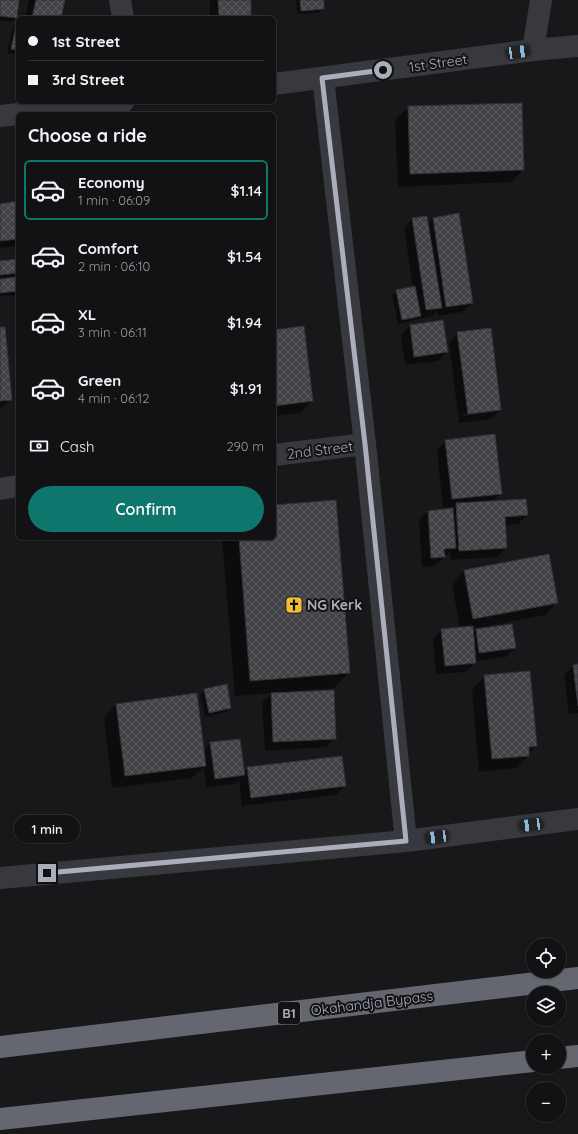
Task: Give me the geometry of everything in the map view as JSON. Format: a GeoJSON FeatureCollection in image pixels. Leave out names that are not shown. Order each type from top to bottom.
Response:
{"type":"FeatureCollection","features":[{"type":"Feature","properties":{"kind":"highway","name":"Okahandja Bypass"},"geometry":{"type":"LineString","coordinates":[[0,1048],[578,978]]}},
{"type":"Feature","properties":{"kind":"highway"},"geometry":{"type":"LineString","coordinates":[[566,1057],[578,1056]]}},
{"type":"Feature","properties":{"kind":"highway"},"geometry":{"type":"LineString","coordinates":[[0,1119],[526,1062]]}},
{"type":"Feature","properties":{"kind":"street"},"geometry":{"type":"LineString","coordinates":[[120,0],[122,16]]}},
{"type":"Feature","properties":{"kind":"street"},"geometry":{"type":"LineString","coordinates":[[533,50],[541,0]]}},
{"type":"Feature","properties":{"kind":"street","name":"1st Street"},"geometry":{"type":"LineString","coordinates":[[276,84],[533,50],[578,46]]}},
{"type":"Feature","properties":{"kind":"street"},"geometry":{"type":"LineString","coordinates":[[322,78],[365,444],[406,841]]}},
{"type":"Feature","properties":{"kind":"street"},"geometry":{"type":"LineString","coordinates":[[36,112],[106,104]]}},
{"type":"Feature","properties":{"kind":"street"},"geometry":{"type":"LineString","coordinates":[[0,116],[16,114]]}},
{"type":"Feature","properties":{"kind":"street","name":"2nd Street"},"geometry":{"type":"LineString","coordinates":[[276,455],[365,444]]}},
{"type":"Feature","properties":{"kind":"street"},"geometry":{"type":"LineString","coordinates":[[0,489],[16,486]]}},
{"type":"Feature","properties":{"kind":"street"},"geometry":{"type":"LineString","coordinates":[[0,878],[406,841],[578,819]]}},
{"type":"Feature","properties":{"kind":"building"},"geometry":{"type":"Polygon","coordinates":[[[0,0],[19,0],[16,18],[0,16],[0,0]]]}},
{"type":"Feature","properties":{"kind":"building"},"geometry":{"type":"Polygon","coordinates":[[[36,0],[65,0],[61,16],[32,16],[36,0]]]}},
{"type":"Feature","properties":{"kind":"building"},"geometry":{"type":"Polygon","coordinates":[[[218,0],[251,0],[251,16],[219,16],[218,0]]]}},
{"type":"Feature","properties":{"kind":"building"},"geometry":{"type":"Polygon","coordinates":[[[300,0],[324,0],[324,9],[301,11],[300,0]]]}},
{"type":"Feature","properties":{"kind":"building"},"geometry":{"type":"Polygon","coordinates":[[[16,25],[16,50],[11,49],[16,25]]]}},
{"type":"Feature","properties":{"kind":"building"},"geometry":{"type":"Polygon","coordinates":[[[522,103],[524,170],[410,174],[408,106],[522,103]]]}},
{"type":"Feature","properties":{"kind":"building"},"geometry":{"type":"Polygon","coordinates":[[[16,201],[16,239],[0,241],[0,204],[16,201]]]}},
{"type":"Feature","properties":{"kind":"building"},"geometry":{"type":"Polygon","coordinates":[[[459,213],[473,303],[446,307],[433,218],[459,213]]]}},
{"type":"Feature","properties":{"kind":"building"},"geometry":{"type":"Polygon","coordinates":[[[427,216],[442,308],[426,310],[412,218],[427,216]]]}},
{"type":"Feature","properties":{"kind":"building"},"geometry":{"type":"Polygon","coordinates":[[[16,259],[16,273],[0,275],[0,261],[16,259]]]}},
{"type":"Feature","properties":{"kind":"building"},"geometry":{"type":"Polygon","coordinates":[[[16,277],[16,291],[0,293],[0,279],[16,277]]]}},
{"type":"Feature","properties":{"kind":"building"},"geometry":{"type":"Polygon","coordinates":[[[415,286],[421,316],[402,320],[396,290],[415,286]]]}},
{"type":"Feature","properties":{"kind":"building"},"geometry":{"type":"Polygon","coordinates":[[[443,320],[448,352],[414,357],[410,325],[443,320]]]}},
{"type":"Feature","properties":{"kind":"building"},"geometry":{"type":"Polygon","coordinates":[[[304,326],[313,401],[276,406],[276,330],[304,326]]]}},
{"type":"Feature","properties":{"kind":"building"},"geometry":{"type":"Polygon","coordinates":[[[0,327],[5,327],[12,400],[0,401],[0,327]]]}},
{"type":"Feature","properties":{"kind":"building"},"geometry":{"type":"Polygon","coordinates":[[[491,328],[501,410],[468,414],[457,332],[491,328]]]}},
{"type":"Feature","properties":{"kind":"building"},"geometry":{"type":"Polygon","coordinates":[[[495,434],[502,494],[452,499],[445,440],[495,434]]]}},
{"type":"Feature","properties":{"kind":"building"},"geometry":{"type":"Polygon","coordinates":[[[526,499],[528,515],[505,517],[507,548],[459,551],[456,503],[526,499]]]}},
{"type":"Feature","properties":{"kind":"building","name":"NG Kerk"},"geometry":{"type":"Polygon","coordinates":[[[336,500],[350,673],[250,681],[239,540],[276,540],[276,505],[336,500]]]}},
{"type":"Feature","properties":{"kind":"building"},"geometry":{"type":"Polygon","coordinates":[[[453,508],[456,548],[444,549],[445,557],[431,558],[428,511],[453,508]]]}},
{"type":"Feature","properties":{"kind":"building"},"geometry":{"type":"Polygon","coordinates":[[[549,554],[558,603],[473,619],[464,570],[549,554]]]}},
{"type":"Feature","properties":{"kind":"building"},"geometry":{"type":"Polygon","coordinates":[[[512,624],[516,648],[479,653],[476,629],[512,624]]]}},
{"type":"Feature","properties":{"kind":"building"},"geometry":{"type":"Polygon","coordinates":[[[473,626],[476,663],[445,666],[441,629],[473,626]]]}},
{"type":"Feature","properties":{"kind":"building"},"geometry":{"type":"Polygon","coordinates":[[[578,664],[578,706],[573,665],[578,664]]]}},
{"type":"Feature","properties":{"kind":"building"},"geometry":{"type":"Polygon","coordinates":[[[530,671],[537,746],[529,747],[529,756],[492,759],[484,675],[530,671]]]}},
{"type":"Feature","properties":{"kind":"building"},"geometry":{"type":"Polygon","coordinates":[[[227,684],[231,708],[209,713],[204,689],[227,684]]]}},
{"type":"Feature","properties":{"kind":"building"},"geometry":{"type":"Polygon","coordinates":[[[334,690],[336,739],[273,742],[271,693],[334,690]]]}},
{"type":"Feature","properties":{"kind":"building"},"geometry":{"type":"Polygon","coordinates":[[[197,693],[206,766],[125,776],[116,704],[197,693]]]}},
{"type":"Feature","properties":{"kind":"building"},"geometry":{"type":"Polygon","coordinates":[[[240,739],[245,775],[215,779],[210,742],[240,739]]]}},
{"type":"Feature","properties":{"kind":"building"},"geometry":{"type":"Polygon","coordinates":[[[342,756],[346,786],[251,798],[247,767],[342,756]]]}},
{"type":"Feature","properties":{"kind":"place","name":"NG Kerk"},"geometry":{"type":"Point","coordinates":[294,605]}},
{"type":"Feature","properties":{"kind":"route"},"geometry":{"type":"LineString","coordinates":[[47,873],[406,841],[365,444],[322,78],[383,70]]}}]}
